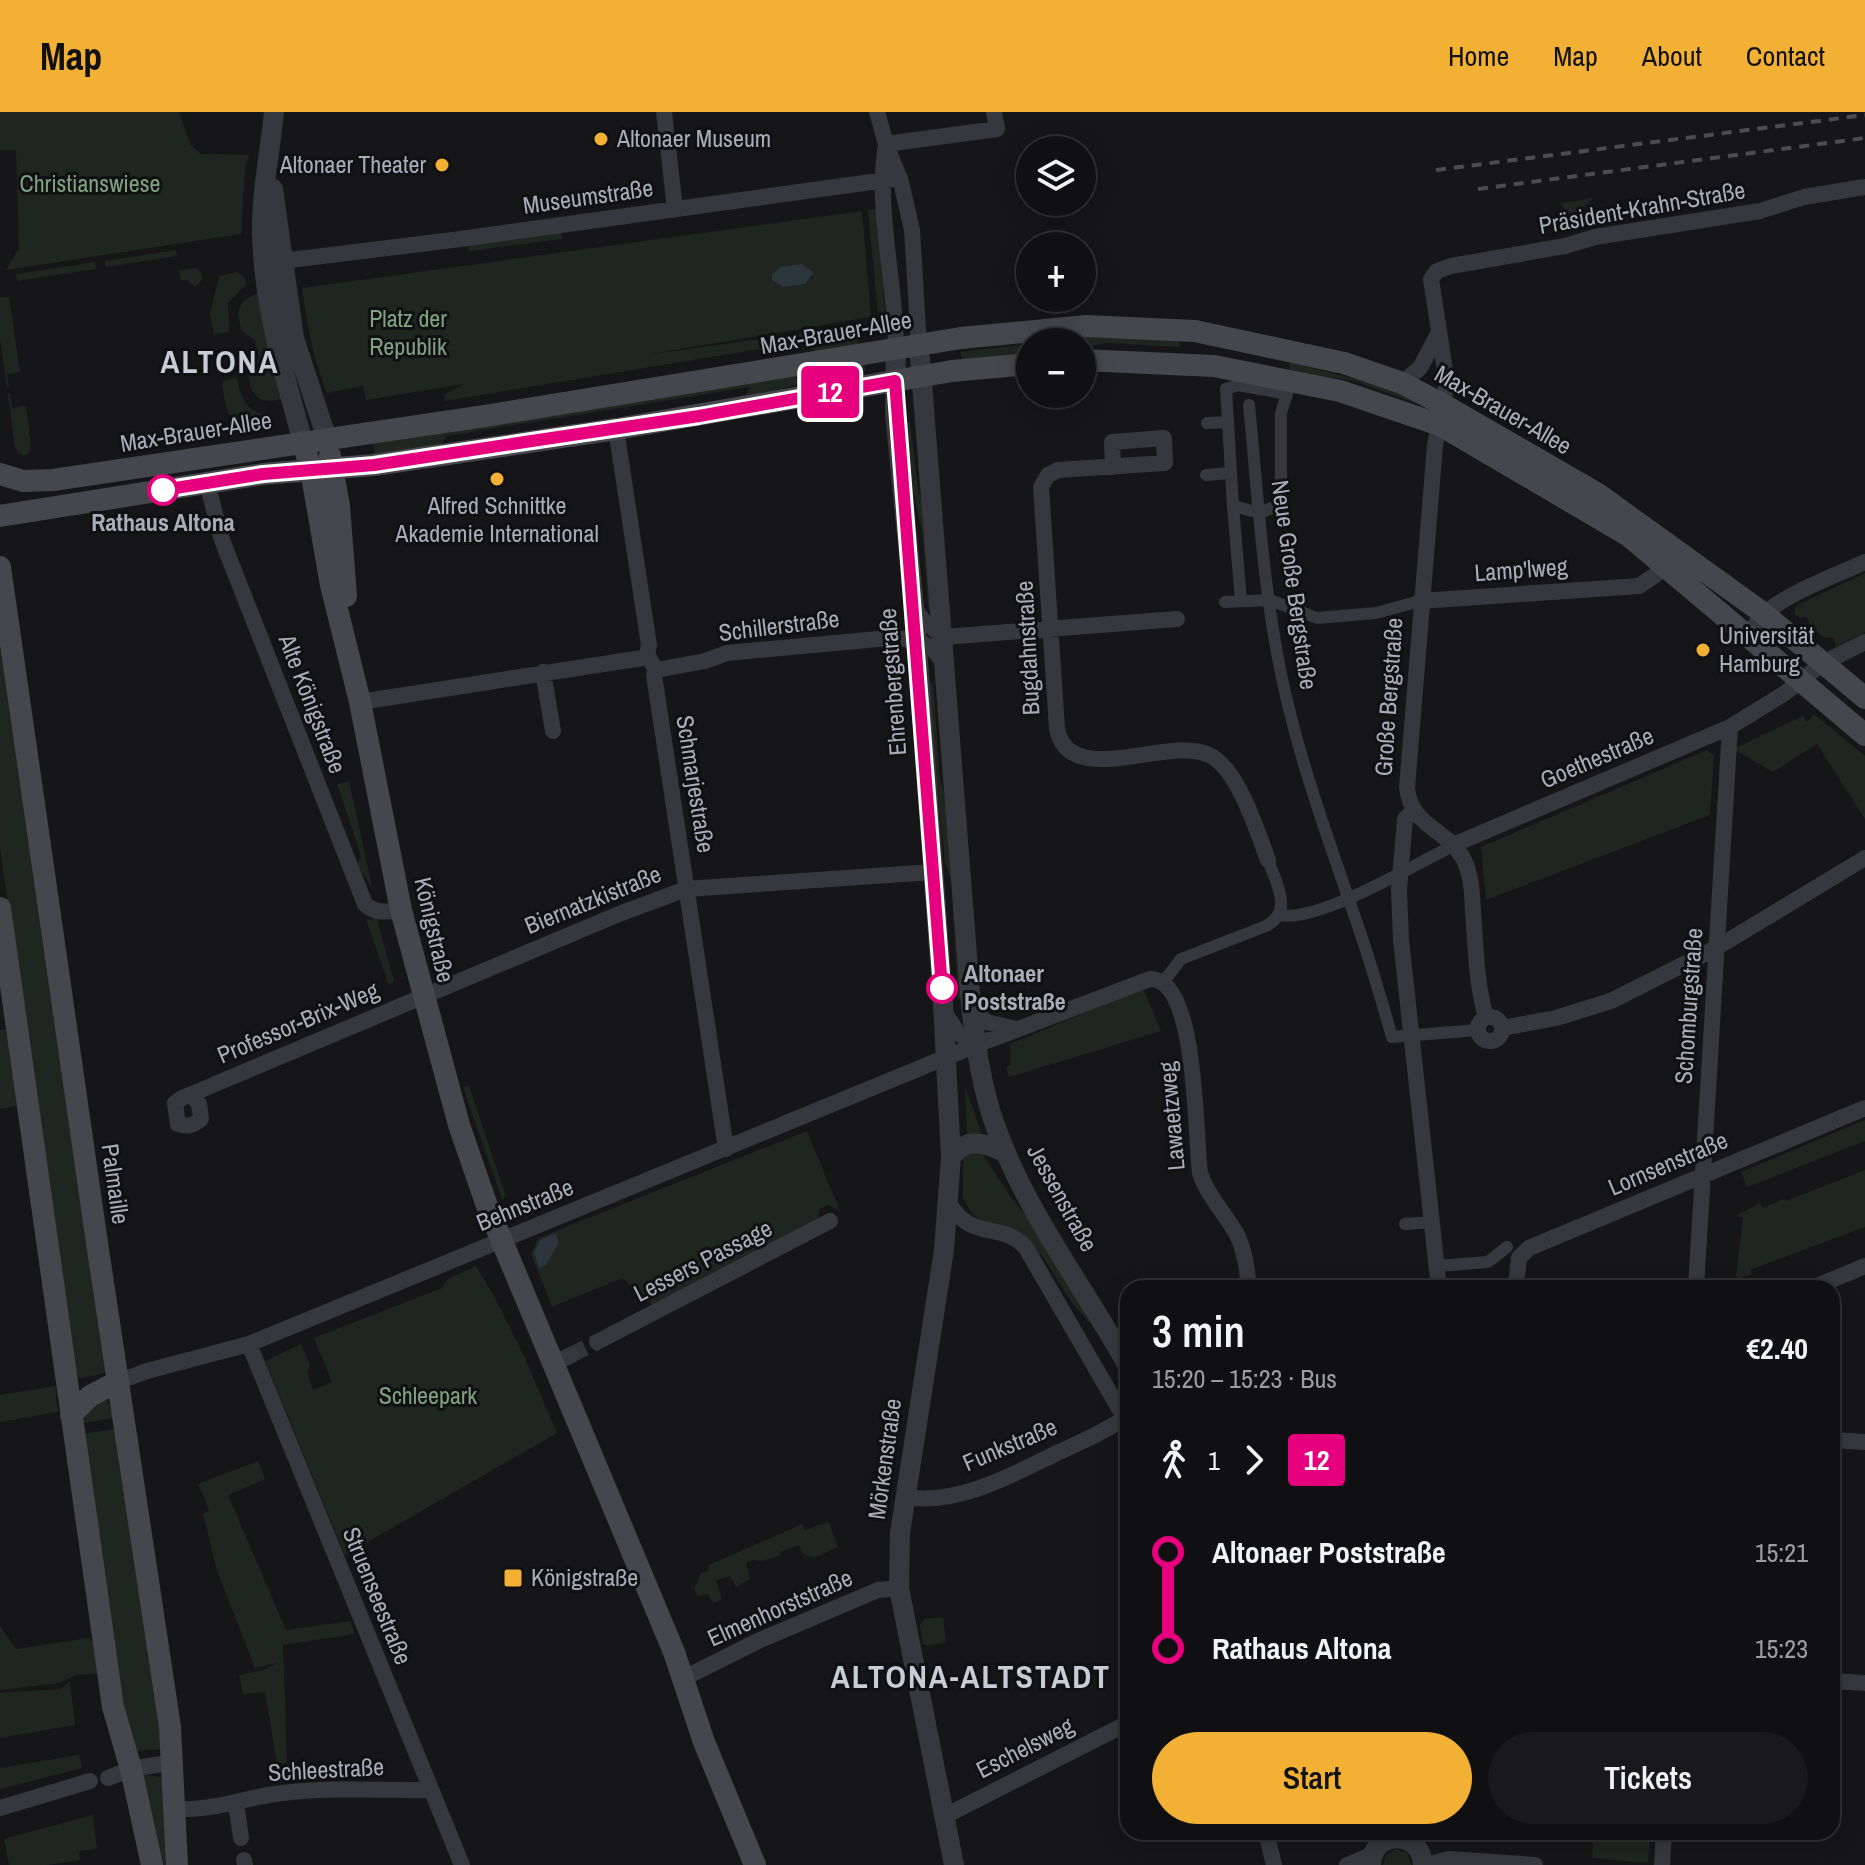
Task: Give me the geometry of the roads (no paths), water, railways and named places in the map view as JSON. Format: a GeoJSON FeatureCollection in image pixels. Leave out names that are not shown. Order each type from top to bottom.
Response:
{"type":"FeatureCollection","features":[{"type":"Feature","properties":{"kind":"main road","name":"Max-Brauer-Allee"},"geometry":{"type":"LineString","coordinates":[[0,474],[23,481],[53,480],[469,419],[961,338],[1061,327],[1195,331],[1344,363],[1402,383],[1502,461],[1674,565]]}},
{"type":"Feature","properties":{"kind":"main road","name":"Max-Brauer-Allee"},"geometry":{"type":"LineString","coordinates":[[1096,361],[1214,366],[1442,415],[1598,494],[1751,639],[1865,735]]}},
{"type":"Feature","properties":{"kind":"main road"},"geometry":{"type":"LineString","coordinates":[[0,516],[207,483],[616,429],[952,371],[1016,365]]}},
{"type":"Feature","properties":{"kind":"main road"},"geometry":{"type":"LineString","coordinates":[[322,469],[327,439]]}},
{"type":"Feature","properties":{"kind":"main road"},"geometry":{"type":"LineString","coordinates":[[303,442],[322,469]]}},
{"type":"Feature","properties":{"kind":"main road","name":"Max-Brauer-Allee"},"geometry":{"type":"LineString","coordinates":[[1502,461],[1515,459],[1581,497],[1598,494]]}},
{"type":"Feature","properties":{"kind":"main road","name":"Königstraße"},"geometry":{"type":"LineString","coordinates":[[322,469],[352,669],[401,910],[459,1125],[501,1240],[562,1359],[684,1678],[704,1742],[755,1865]]}},
{"type":"Feature","properties":{"kind":"main road","name":"Max-Brauer-Allee"},"geometry":{"type":"LineString","coordinates":[[0,502],[53,480]]}},
{"type":"Feature","properties":{"kind":"main road"},"geometry":{"type":"LineString","coordinates":[[1674,565],[1725,586],[1763,613],[1865,698]]}},
{"type":"Feature","properties":{"kind":"main road","name":"Palmaille"},"geometry":{"type":"LineString","coordinates":[[0,567],[174,1762],[177,1865]]}},
{"type":"Feature","properties":{"kind":"main road"},"geometry":{"type":"LineString","coordinates":[[0,908],[113,1707],[151,1856]]}},
{"type":"Feature","properties":{"kind":"main road"},"geometry":{"type":"LineString","coordinates":[[71,1415],[90,1396],[117,1382]]}},
{"type":"Feature","properties":{"kind":"street"},"geometry":{"type":"LineString","coordinates":[[274,112],[263,203],[273,264],[280,360],[303,442]]}},
{"type":"Feature","properties":{"kind":"street"},"geometry":{"type":"LineString","coordinates":[[664,112],[675,209]]}},
{"type":"Feature","properties":{"kind":"street"},"geometry":{"type":"LineString","coordinates":[[877,112],[900,178],[912,230],[976,1045]]}},
{"type":"Feature","properties":{"kind":"street"},"geometry":{"type":"LineString","coordinates":[[886,144],[996,121]]}},
{"type":"Feature","properties":{"kind":"street"},"geometry":{"type":"LineString","coordinates":[[886,144],[882,179],[896,349]]}},
{"type":"Feature","properties":{"kind":"street","name":"Museumstraße"},"geometry":{"type":"LineString","coordinates":[[273,264],[900,178]]}},
{"type":"Feature","properties":{"kind":"street","name":"Präsident-Krahn-Straße"},"geometry":{"type":"LineString","coordinates":[[1431,279],[1437,271],[1451,266],[1565,246],[1595,237],[1760,211],[1804,197],[1865,187]]}},
{"type":"Feature","properties":{"kind":"street"},"geometry":{"type":"LineString","coordinates":[[273,264],[327,439]]}},
{"type":"Feature","properties":{"kind":"street","name":"Große Bergstraße"},"geometry":{"type":"LineString","coordinates":[[1431,279],[1447,383],[1435,445],[1420,601],[1407,788],[1414,811],[1405,819],[1399,890],[1410,1036],[1438,1280]]}},
{"type":"Feature","properties":{"kind":"street"},"geometry":{"type":"LineString","coordinates":[[1402,383],[1420,368],[1438,334]]}},
{"type":"Feature","properties":{"kind":"street","name":"Ehrenbergstraße"},"geometry":{"type":"LineString","coordinates":[[896,349],[895,381],[947,1058]]}},
{"type":"Feature","properties":{"kind":"street"},"geometry":{"type":"LineString","coordinates":[[1233,506],[1260,513],[1281,504],[1281,413],[1287,394],[1238,385],[1226,389],[1230,473],[1241,601]]}},
{"type":"Feature","properties":{"kind":"street","name":"Neue Große Bergstraße"},"geometry":{"type":"LineString","coordinates":[[1249,405],[1277,653],[1289,706],[1392,1037],[1410,1036]]}},
{"type":"Feature","properties":{"kind":"street"},"geometry":{"type":"LineString","coordinates":[[1207,423],[1228,422]]}},
{"type":"Feature","properties":{"kind":"street","name":"Schmarjestraße"},"geometry":{"type":"LineString","coordinates":[[616,429],[649,645],[647,654],[656,670],[654,675],[726,1149]]}},
{"type":"Feature","properties":{"kind":"street","name":"Bugdahnstraße"},"geometry":{"type":"LineString","coordinates":[[1113,467],[1058,470],[1043,482],[1057,728],[1064,747],[1087,759],[1187,751],[1209,754],[1228,773],[1245,801],[1281,898],[1279,915]]}},
{"type":"Feature","properties":{"kind":"street"},"geometry":{"type":"LineString","coordinates":[[1206,475],[1230,473]]}},
{"type":"Feature","properties":{"kind":"street","name":"Alte Königstraße"},"geometry":{"type":"LineString","coordinates":[[207,483],[222,540],[365,904],[382,912],[401,910]]}},
{"type":"Feature","properties":{"kind":"street"},"geometry":{"type":"LineString","coordinates":[[1751,639],[1751,630],[1763,613],[1865,562]]}},
{"type":"Feature","properties":{"kind":"street","name":"Lamp'lweg"},"geometry":{"type":"LineString","coordinates":[[1270,600],[1317,618],[1356,616],[1420,601],[1634,587],[1674,565]]}},
{"type":"Feature","properties":{"kind":"street"},"geometry":{"type":"LineString","coordinates":[[1225,602],[1270,600]]}},
{"type":"Feature","properties":{"kind":"street"},"geometry":{"type":"LineString","coordinates":[[914,607],[923,620],[943,637],[1177,619]]}},
{"type":"Feature","properties":{"kind":"street","name":"Schillerstraße"},"geometry":{"type":"LineString","coordinates":[[656,670],[741,651],[889,638],[916,640]]}},
{"type":"Feature","properties":{"kind":"street"},"geometry":{"type":"LineString","coordinates":[[916,640],[932,648],[946,667]]}},
{"type":"Feature","properties":{"kind":"street","name":"Goethestraße"},"geometry":{"type":"LineString","coordinates":[[1449,848],[1730,727],[1785,693],[1823,663],[1865,642]]}},
{"type":"Feature","properties":{"kind":"street"},"geometry":{"type":"LineString","coordinates":[[360,702],[642,658],[647,654]]}},
{"type":"Feature","properties":{"kind":"street"},"geometry":{"type":"LineString","coordinates":[[543,672],[553,731]]}},
{"type":"Feature","properties":{"kind":"street","name":"Schomburgstraße"},"geometry":{"type":"LineString","coordinates":[[1696,1280],[1730,727]]}},
{"type":"Feature","properties":{"kind":"street"},"geometry":{"type":"LineString","coordinates":[[1414,811],[1449,848],[1462,857],[1470,877],[1482,1023]]}},
{"type":"Feature","properties":{"kind":"street"},"geometry":{"type":"LineString","coordinates":[[976,1045],[1142,980],[1155,978],[1164,981],[1181,959],[1266,926],[1279,915],[1296,915],[1386,883],[1449,848]]}},
{"type":"Feature","properties":{"kind":"street"},"geometry":{"type":"LineString","coordinates":[[1410,1036],[1498,1020],[1502,1028],[1556,1018],[1611,1001],[1716,948],[1865,858]]}},
{"type":"Feature","properties":{"kind":"street","name":"Biernatzkistraße"},"geometry":{"type":"LineString","coordinates":[[423,996],[686,889],[933,872]]}},
{"type":"Feature","properties":{"kind":"street","name":"Lawaetzweg"},"geometry":{"type":"LineString","coordinates":[[1164,981],[1182,1016],[1189,1040],[1200,1173],[1238,1237],[1245,1255],[1248,1280]]}},
{"type":"Feature","properties":{"kind":"street","name":"Professor-Brix-Weg"},"geometry":{"type":"LineString","coordinates":[[192,1095],[423,996]]}},
{"type":"Feature","properties":{"kind":"street"},"geometry":{"type":"LineString","coordinates":[[971,1006],[986,1022],[1017,1029]]}},
{"type":"Feature","properties":{"kind":"street"},"geometry":{"type":"LineString","coordinates":[[944,1012],[958,1033],[976,1045]]}},
{"type":"Feature","properties":{"kind":"street","name":"Behnstraße"},"geometry":{"type":"LineString","coordinates":[[117,1382],[249,1344],[976,1045]]}},
{"type":"Feature","properties":{"kind":"street","name":"Jessenstraße"},"geometry":{"type":"LineString","coordinates":[[976,1045],[985,1092],[1006,1153],[1032,1205],[1120,1353]]}},
{"type":"Feature","properties":{"kind":"street","name":"Mörkenstraße"},"geometry":{"type":"LineString","coordinates":[[947,1058],[951,1157],[949,1203],[898,1559],[899,1588],[954,1865]]}},
{"type":"Feature","properties":{"kind":"street","name":"Lornsenstraße"},"geometry":{"type":"LineString","coordinates":[[1515,1280],[1519,1258],[1529,1248],[1865,1108]]}},
{"type":"Feature","properties":{"kind":"street"},"geometry":{"type":"LineString","coordinates":[[951,1157],[961,1147],[975,1142],[1006,1153]]}},
{"type":"Feature","properties":{"kind":"street"},"geometry":{"type":"LineString","coordinates":[[949,1203],[959,1218],[970,1226],[1011,1237],[1026,1248],[1120,1408]]}},
{"type":"Feature","properties":{"kind":"street","name":"Lessers Passage"},"geometry":{"type":"LineString","coordinates":[[597,1342],[830,1221]]}},
{"type":"Feature","properties":{"kind":"street"},"geometry":{"type":"LineString","coordinates":[[1405,1224],[1432,1222]]}},
{"type":"Feature","properties":{"kind":"street"},"geometry":{"type":"LineString","coordinates":[[1437,1266],[1488,1262],[1507,1247]]}},
{"type":"Feature","properties":{"kind":"street"},"geometry":{"type":"LineString","coordinates":[[1831,1280],[1865,1266]]}},
{"type":"Feature","properties":{"kind":"street","name":"Struenseestraße"},"geometry":{"type":"LineString","coordinates":[[249,1344],[462,1865]]}},
{"type":"Feature","properties":{"kind":"street","name":"Funkstraße"},"geometry":{"type":"LineString","coordinates":[[905,1497],[936,1497],[992,1484],[1120,1423]]}},
{"type":"Feature","properties":{"kind":"street"},"geometry":{"type":"LineString","coordinates":[[1840,1440],[1865,1442]]}},
{"type":"Feature","properties":{"kind":"street","name":"Elmenhorststraße"},"geometry":{"type":"LineString","coordinates":[[684,1678],[758,1641],[878,1590],[899,1588]]}},
{"type":"Feature","properties":{"kind":"street"},"geometry":{"type":"LineString","coordinates":[[1840,1681],[1865,1683]]}},
{"type":"Feature","properties":{"kind":"street","name":"Eschelsweg"},"geometry":{"type":"LineString","coordinates":[[943,1817],[1120,1727]]}},
{"type":"Feature","properties":{"kind":"street"},"geometry":{"type":"LineString","coordinates":[[108,1778],[131,1769],[174,1762]]}},
{"type":"Feature","properties":{"kind":"street"},"geometry":{"type":"LineString","coordinates":[[0,1808],[90,1781]]}},
{"type":"Feature","properties":{"kind":"street","name":"Schleestraße"},"geometry":{"type":"LineString","coordinates":[[176,1809],[198,1810],[309,1791],[431,1790]]}},
{"type":"Feature","properties":{"kind":"street"},"geometry":{"type":"LineString","coordinates":[[236,1803],[241,1838]]}},
{"type":"Feature","properties":{"kind":"street"},"geometry":{"type":"LineString","coordinates":[[1268,1840],[1274,1865]]}},
{"type":"Feature","properties":{"kind":"street"},"geometry":{"type":"LineString","coordinates":[[1347,1865],[1386,1840],[1449,1859],[1535,1865]]}},
{"type":"Feature","properties":{"kind":"street"},"geometry":{"type":"LineString","coordinates":[[1662,1865],[1664,1840]]}},
{"type":"Feature","properties":{"kind":"tunnel"},"geometry":{"type":"LineString","coordinates":[[571,1355],[597,1342]]}},
{"type":"Feature","properties":{"kind":"railway"},"geometry":{"type":"LineString","coordinates":[[1436,170],[1865,115]]}},
{"type":"Feature","properties":{"kind":"railway"},"geometry":{"type":"LineString","coordinates":[[1478,189],[1865,138]]}},
{"type":"Feature","properties":{"kind":"place","name":"Altonaer Museum"},"geometry":{"type":"Point","coordinates":[601,139]}},
{"type":"Feature","properties":{"kind":"place","name":"Altonaer Theater"},"geometry":{"type":"Point","coordinates":[442,165]}},
{"type":"Feature","properties":{"kind":"place","name":"Alfred Schnittke Akademie International"},"geometry":{"type":"Point","coordinates":[497,479]}},
{"type":"Feature","properties":{"kind":"place","name":"Rathaus Altona"},"geometry":{"type":"Point","coordinates":[163,490]}},
{"type":"Feature","properties":{"kind":"place","name":"Universität Hamburg"},"geometry":{"type":"Point","coordinates":[1703,650]}},
{"type":"Feature","properties":{"kind":"place","name":"Altonaer Poststraße"},"geometry":{"type":"Point","coordinates":[942,988]}},
{"type":"Feature","properties":{"kind":"place","name":"Königstraße"},"geometry":{"type":"Point","coordinates":[513,1578]}},
{"type":"Feature","properties":{"kind":"district","name":"ALTONA"},"geometry":{"type":"Point","coordinates":[220,362]}},
{"type":"Feature","properties":{"kind":"district","name":"ALTONA-ALTSTADT"},"geometry":{"type":"Point","coordinates":[971,1677]}},
{"type":"Feature","properties":{"kind":"park label","name":"Christianswiese"},"geometry":{"type":"Point","coordinates":[90,184]}},
{"type":"Feature","properties":{"kind":"park label","name":"Platz der Republik"},"geometry":{"type":"Point","coordinates":[408,333]}},
{"type":"Feature","properties":{"kind":"park label","name":"Schleepark"},"geometry":{"type":"Point","coordinates":[428,1396]}}]}
